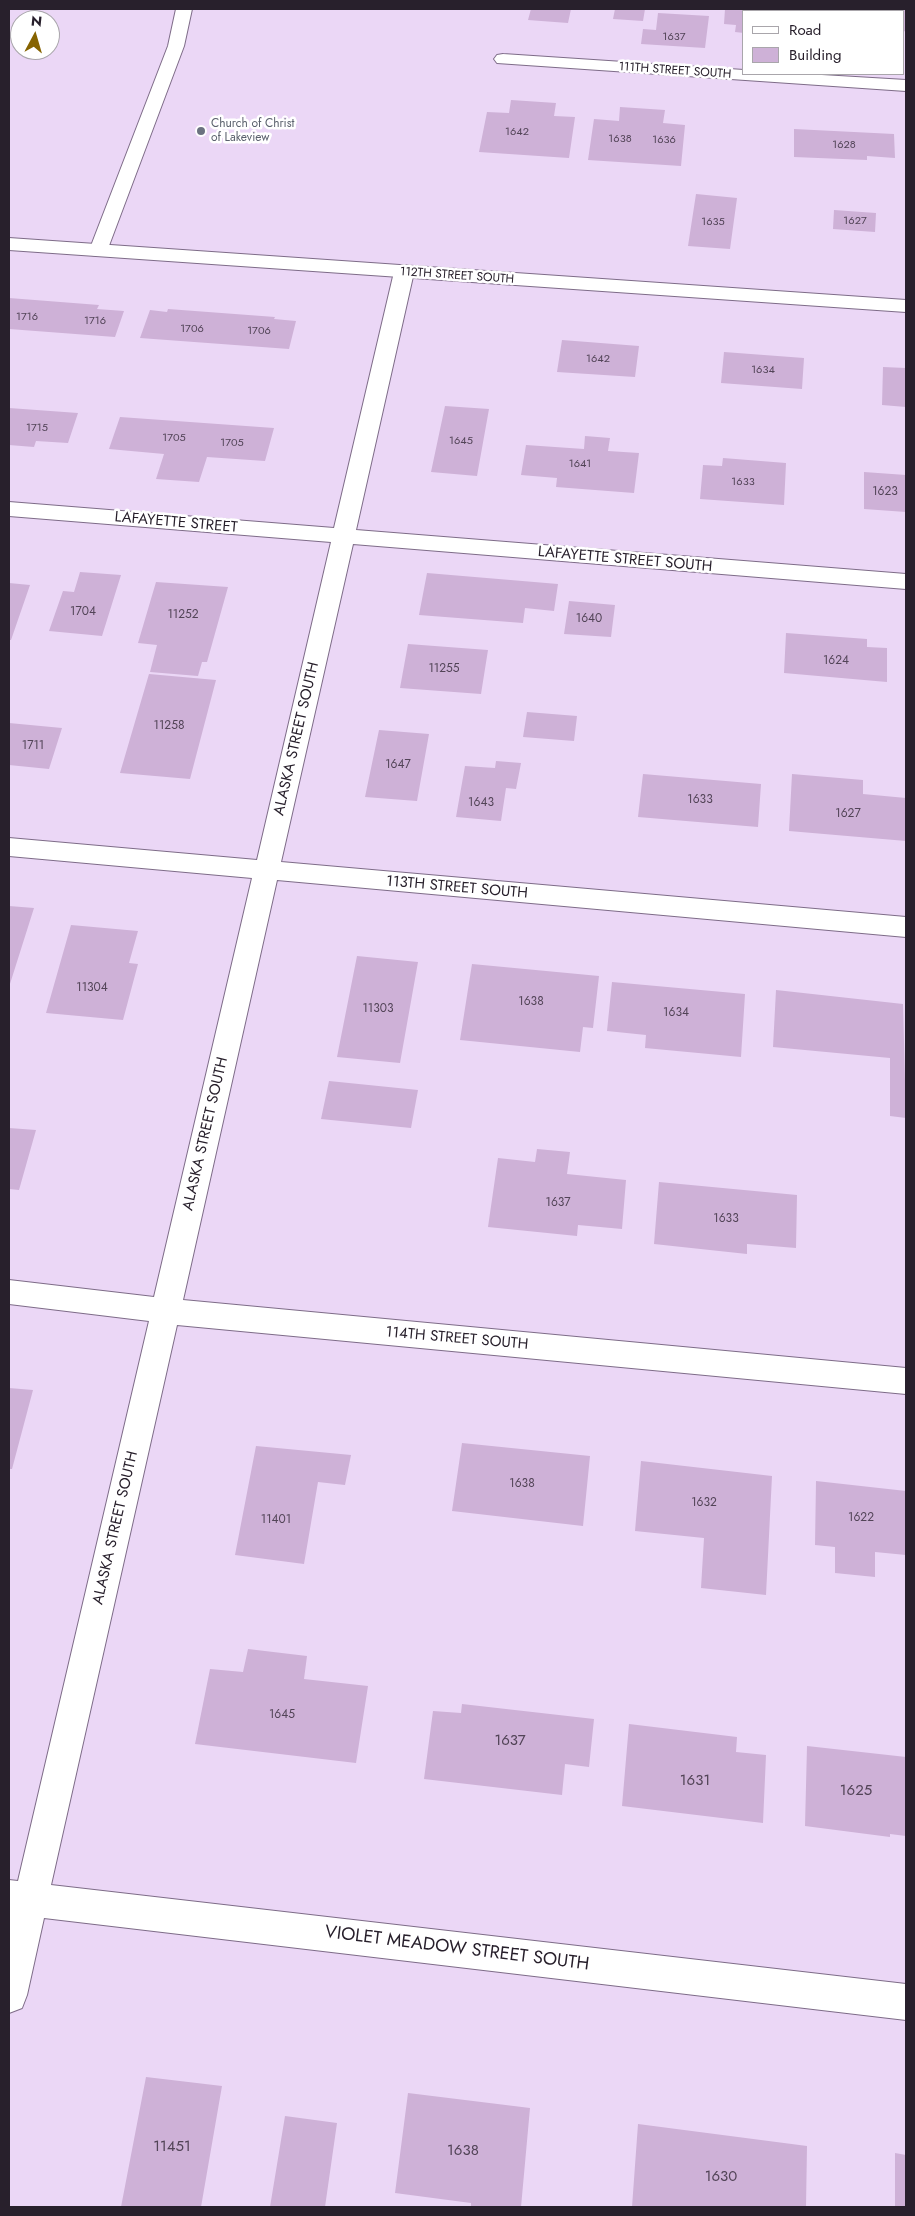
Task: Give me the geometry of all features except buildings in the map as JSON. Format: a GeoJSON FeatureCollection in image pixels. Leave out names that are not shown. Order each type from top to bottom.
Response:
{"type":"FeatureCollection","features":[{"type":"Feature","properties":{"kind":"street","name":"111TH STREET SOUTH"},"geometry":{"type":"LineString","coordinates":[[503,59],[906,86]]}},
{"type":"Feature","properties":{"kind":"street","name":"112TH STREET SOUTH"},"geometry":{"type":"LineString","coordinates":[[9,244],[906,306]]}},
{"type":"Feature","properties":{"kind":"street","name":"ALASKA STREET SOUTH"},"geometry":{"type":"LineString","coordinates":[[9,1995],[20,1898],[166,1311],[404,272]]}},
{"type":"Feature","properties":{"kind":"street","name":"LAFAYETTE STREET"},"geometry":{"type":"LineString","coordinates":[[9,509],[343,537]]}},
{"type":"Feature","properties":{"kind":"street","name":"LAFAYETTE STREET SOUTH"},"geometry":{"type":"LineString","coordinates":[[343,537],[906,582]]}},
{"type":"Feature","properties":{"kind":"street","name":"113TH STREET SOUTH"},"geometry":{"type":"LineString","coordinates":[[9,847],[906,927]]}},
{"type":"Feature","properties":{"kind":"street","name":"114TH STREET SOUTH"},"geometry":{"type":"LineString","coordinates":[[9,1292],[166,1311],[906,1381]]}},
{"type":"Feature","properties":{"kind":"street","name":"VIOLET MEADOW STREET SOUTH"},"geometry":{"type":"LineString","coordinates":[[20,1898],[906,2002]]}},
{"type":"Feature","properties":{"kind":"lane"},"geometry":{"type":"LineString","coordinates":[[98,250],[173,55],[184,9]]}},
{"type":"Feature","properties":{"kind":"place","name":"Church of Christ of Lakeview"},"geometry":{"type":"Point","coordinates":[201,131]}}]}
